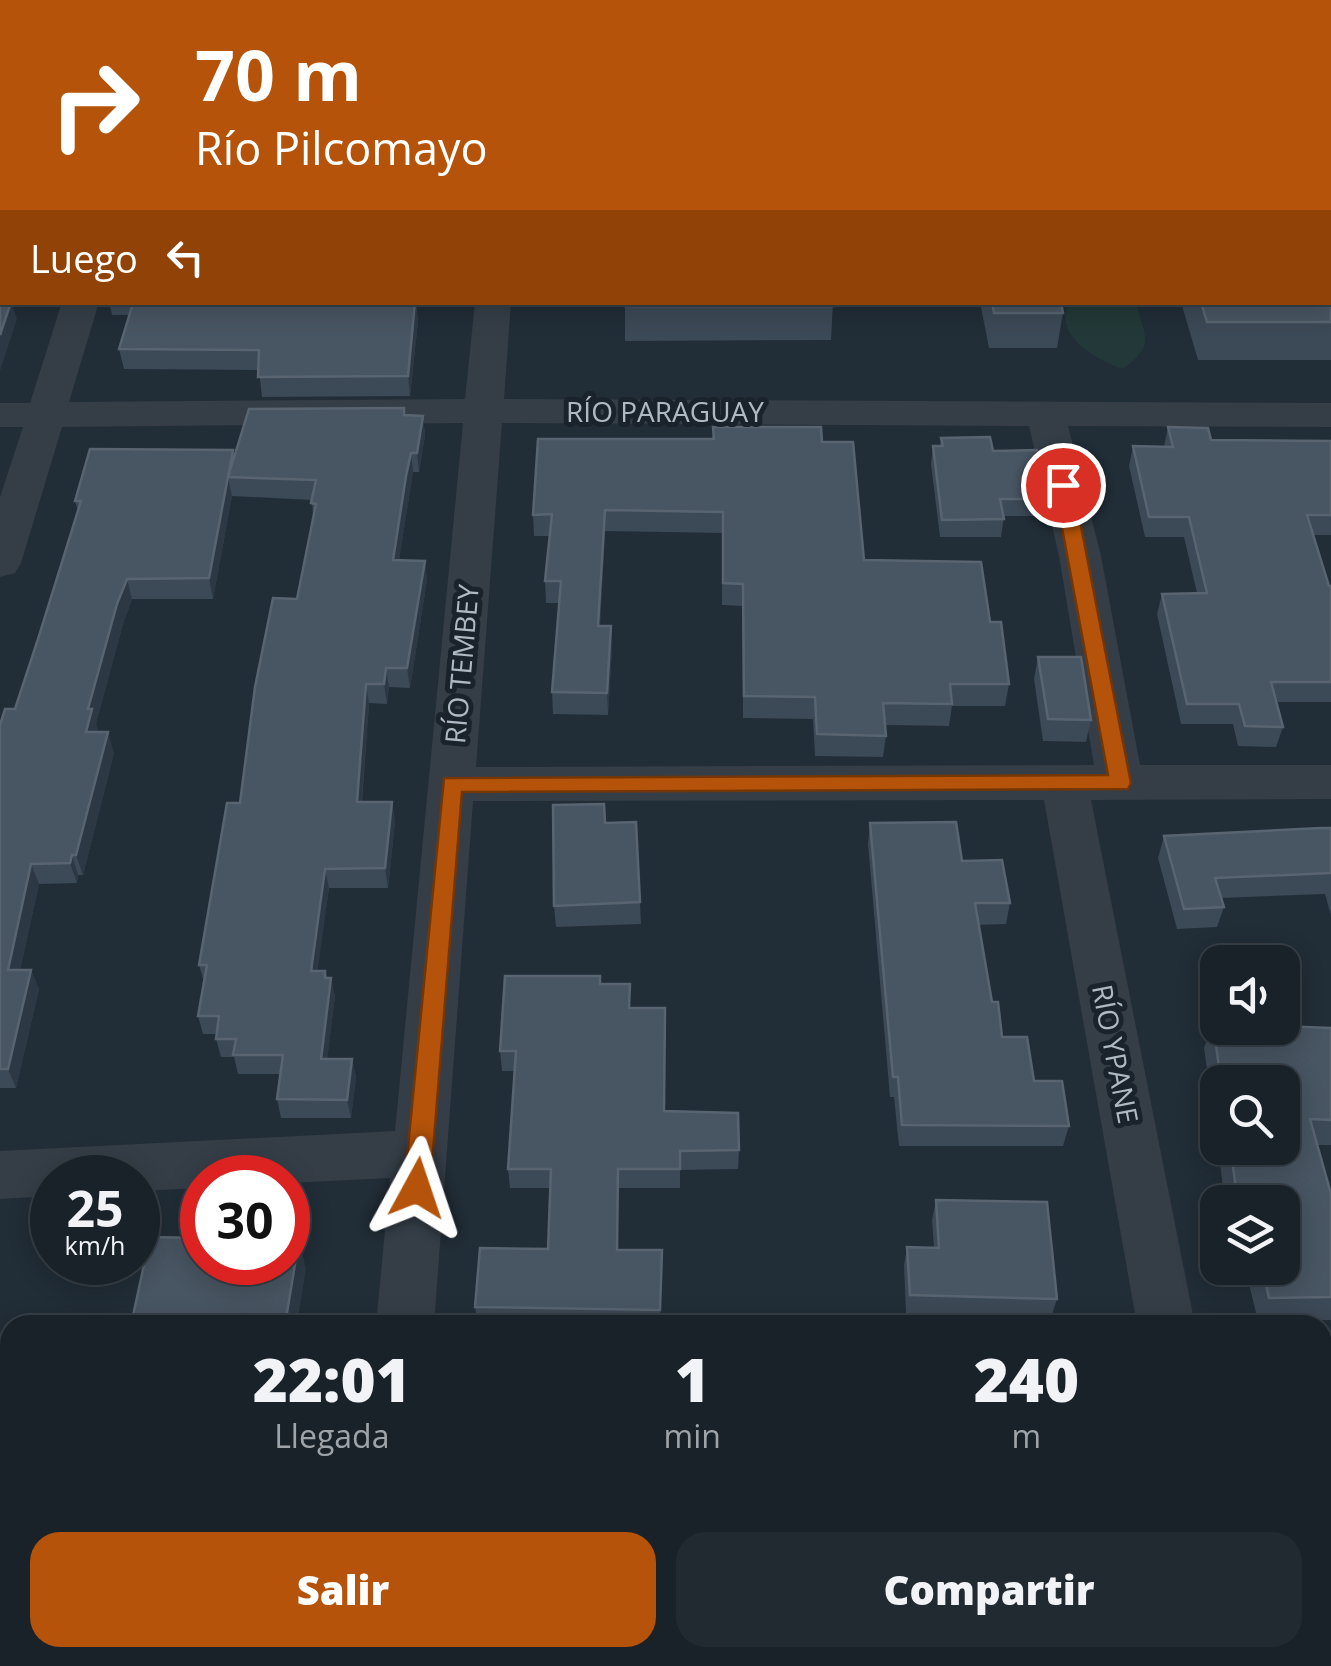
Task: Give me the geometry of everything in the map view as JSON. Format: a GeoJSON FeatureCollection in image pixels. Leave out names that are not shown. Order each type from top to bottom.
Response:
{"type":"FeatureCollection","features":[{"type":"Feature","properties":{"kind":"street"},"geometry":{"type":"LineString","coordinates":[[0,563],[80,305]]}},
{"type":"Feature","properties":{"kind":"street","name":"RÍO TEMBEY"},"geometry":{"type":"LineString","coordinates":[[406,1315],[493,305]]}},
{"type":"Feature","properties":{"kind":"street","name":"RÍO PARAGUAY"},"geometry":{"type":"LineString","coordinates":[[0,415],[484,411],[1331,415]]}},
{"type":"Feature","properties":{"kind":"street"},"geometry":{"type":"LineString","coordinates":[[1046,414],[1080,556],[1120,783]]}},
{"type":"Feature","properties":{"kind":"street"},"geometry":{"type":"LineString","coordinates":[[452,784],[1331,782]]}},
{"type":"Feature","properties":{"kind":"street","name":"RÍO YPANE"},"geometry":{"type":"LineString","coordinates":[[1064,784],[1164,1315]]}},
{"type":"Feature","properties":{"kind":"street"},"geometry":{"type":"LineString","coordinates":[[0,1175],[420,1153]]}},
{"type":"Feature","properties":{"kind":"green space"},"geometry":{"type":"Polygon","coordinates":[[[1069,305],[1137,305],[1145,332],[1144,347],[1123,369],[1080,345],[1067,326],[1069,305]]]}},
{"type":"Feature","properties":{"kind":"building"},"geometry":{"type":"Polygon","coordinates":[[[0,305],[10,305],[0,335],[0,305]]]}},
{"type":"Feature","properties":{"kind":"building"},"geometry":{"type":"Polygon","coordinates":[[[132,305],[415,305],[408,376],[258,377],[259,350],[119,349],[132,305]]]}},
{"type":"Feature","properties":{"kind":"building"},"geometry":{"type":"Polygon","coordinates":[[[834,305],[834,306],[625,306],[834,305]]]}},
{"type":"Feature","properties":{"kind":"building"},"geometry":{"type":"Polygon","coordinates":[[[993,305],[1062,305],[1063,313],[994,313],[993,305]]]}},
{"type":"Feature","properties":{"kind":"building"},"geometry":{"type":"Polygon","coordinates":[[[1202,305],[1331,305],[1331,322],[1207,322],[1202,305]]]}},
{"type":"Feature","properties":{"kind":"building"},"geometry":{"type":"Polygon","coordinates":[[[404,408],[404,415],[423,416],[417,453],[411,453],[406,476],[393,560],[425,561],[407,668],[386,668],[384,684],[366,684],[357,802],[392,802],[385,868],[325,869],[311,971],[325,971],[325,978],[331,978],[321,1059],[352,1059],[347,1100],[277,1099],[283,1055],[233,1055],[236,1039],[216,1039],[219,1016],[198,1016],[207,965],[199,965],[227,803],[240,803],[255,687],[273,598],[297,599],[316,504],[311,503],[316,480],[228,477],[249,409],[404,408]]]}},
{"type":"Feature","properties":{"kind":"building"},"geometry":{"type":"Polygon","coordinates":[[[713,427],[821,427],[822,442],[853,442],[864,560],[981,562],[990,622],[1001,622],[1009,684],[950,684],[952,704],[883,703],[886,736],[817,734],[815,697],[744,696],[743,584],[723,583],[723,512],[605,510],[598,626],[611,626],[607,693],[552,692],[561,581],[545,581],[552,514],[533,515],[538,439],[714,439],[713,427]]]}},
{"type":"Feature","properties":{"kind":"building"},"geometry":{"type":"Polygon","coordinates":[[[1168,427],[1208,428],[1211,440],[1331,441],[1331,515],[1307,515],[1331,586],[1331,682],[1271,682],[1283,727],[1245,726],[1239,704],[1187,704],[1162,594],[1207,593],[1189,517],[1149,517],[1133,446],[1173,447],[1168,427]]]}},
{"type":"Feature","properties":{"kind":"building"},"geometry":{"type":"Polygon","coordinates":[[[990,437],[993,451],[1037,450],[1046,499],[1000,499],[1004,519],[942,520],[933,446],[943,446],[941,438],[990,437]]]}},
{"type":"Feature","properties":{"kind":"building"},"geometry":{"type":"Polygon","coordinates":[[[90,449],[233,450],[209,578],[127,579],[117,604],[88,709],[92,709],[86,732],[108,732],[76,855],[72,855],[70,863],[31,864],[8,970],[31,970],[8,1069],[0,1069],[0,725],[5,709],[15,709],[39,636],[81,501],[75,501],[90,449]]]}},
{"type":"Feature","properties":{"kind":"building"},"geometry":{"type":"Polygon","coordinates":[[[1038,657],[1081,657],[1091,720],[1048,719],[1038,657]]]}},
{"type":"Feature","properties":{"kind":"building"},"geometry":{"type":"Polygon","coordinates":[[[604,804],[605,823],[636,822],[640,902],[554,906],[553,805],[604,804]]]}},
{"type":"Feature","properties":{"kind":"building"},"geometry":{"type":"Polygon","coordinates":[[[956,822],[962,861],[1002,860],[1010,903],[975,903],[1002,1037],[1027,1037],[1034,1081],[1062,1081],[1069,1126],[902,1125],[898,1077],[893,1077],[870,823],[956,822]]]}},
{"type":"Feature","properties":{"kind":"building"},"geometry":{"type":"Polygon","coordinates":[[[1331,828],[1331,873],[1215,878],[1224,907],[1184,909],[1164,836],[1331,828]]]}},
{"type":"Feature","properties":{"kind":"building"},"geometry":{"type":"Polygon","coordinates":[[[505,976],[600,976],[600,984],[630,984],[629,1008],[665,1008],[664,1111],[738,1113],[739,1150],[680,1151],[680,1169],[618,1169],[617,1250],[662,1250],[660,1310],[475,1307],[480,1248],[548,1249],[551,1169],[508,1169],[516,1051],[500,1051],[505,976]]]}},
{"type":"Feature","properties":{"kind":"building"},"geometry":{"type":"Polygon","coordinates":[[[1300,1027],[1331,1028],[1331,1120],[1310,1119],[1331,1194],[1331,1297],[1269,1298],[1266,1285],[1300,1285],[1300,1185],[1236,1185],[1233,1165],[1300,1165],[1300,1065],[1219,1065],[1216,1045],[1300,1045],[1300,1027]]]}},
{"type":"Feature","properties":{"kind":"building"},"geometry":{"type":"Polygon","coordinates":[[[936,1200],[1047,1202],[1057,1299],[910,1295],[907,1247],[939,1248],[936,1200]]]}},
{"type":"Feature","properties":{"kind":"building"},"geometry":{"type":"Polygon","coordinates":[[[160,1237],[180,1238],[180,1285],[292,1285],[287,1315],[133,1315],[140,1285],[160,1285],[160,1237]]]}},
{"type":"Feature","properties":{"kind":"route"},"geometry":{"type":"LineString","coordinates":[[417,1188],[452,784],[1120,783],[1080,556],[1063,485]]}}]}
